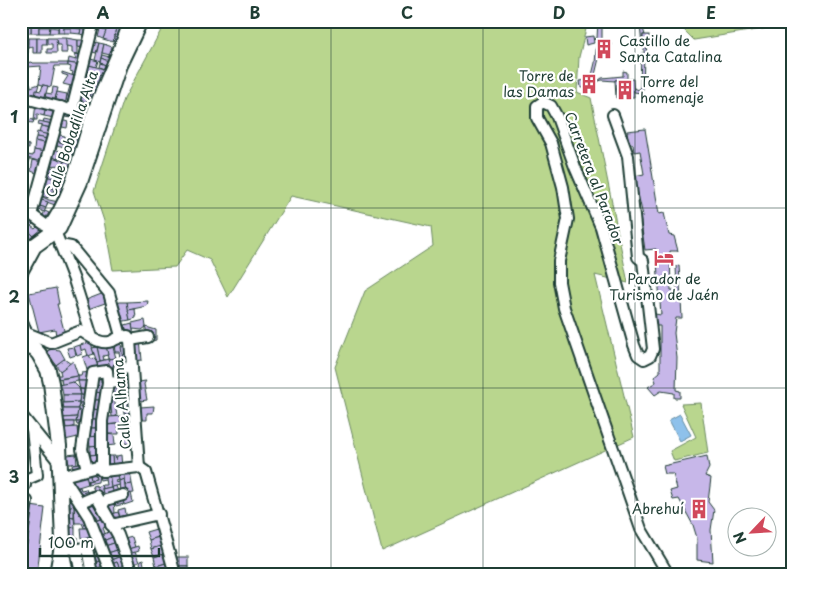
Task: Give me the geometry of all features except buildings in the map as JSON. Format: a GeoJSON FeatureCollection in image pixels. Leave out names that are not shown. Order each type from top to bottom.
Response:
{"type":"FeatureCollection","features":[{"type":"Feature","properties":{"kind":"main road"},"geometry":{"type":"LineString","coordinates":[[21,270],[25,256],[49,227],[59,228],[80,182],[119,65],[140,21]]}},
{"type":"Feature","properties":{"kind":"main road"},"geometry":{"type":"LineString","coordinates":[[23,328],[27,341],[27,350],[48,370],[51,383],[70,548],[57,574]]}},
{"type":"Feature","properties":{"kind":"street"},"geometry":{"type":"LineString","coordinates":[[75,21],[94,23]]}},
{"type":"Feature","properties":{"kind":"street","name":"Calle Bobadilla Alta"},"geometry":{"type":"LineString","coordinates":[[49,227],[64,200],[90,118],[112,62],[120,50],[129,21]]}},
{"type":"Feature","properties":{"kind":"street","name":"Calle Bobadilla Alta"},"geometry":{"type":"LineString","coordinates":[[21,97],[77,112],[94,23]]}},
{"type":"Feature","properties":{"kind":"street","name":"Carretera al Parador"},"geometry":{"type":"LineString","coordinates":[[613,115],[628,156],[638,257],[643,261],[649,300],[653,349],[650,356],[644,359],[638,355],[634,345],[601,226],[575,167],[558,117],[551,106],[543,102],[537,106],[536,112],[551,143],[563,187],[568,219],[559,261],[559,282],[564,308],[641,529],[668,574]]}},
{"type":"Feature","properties":{"kind":"street"},"geometry":{"type":"LineString","coordinates":[[31,215],[60,108]]}},
{"type":"Feature","properties":{"kind":"street"},"geometry":{"type":"LineString","coordinates":[[21,207],[49,227],[60,245],[74,280],[92,337]]}},
{"type":"Feature","properties":{"kind":"street","name":"Calle Alhama"},"geometry":{"type":"LineString","coordinates":[[60,245],[71,247],[109,292],[125,338],[132,367],[139,467]]}},
{"type":"Feature","properties":{"kind":"street"},"geometry":{"type":"LineString","coordinates":[[23,328],[51,343],[82,331],[99,342],[107,343],[125,338],[148,337]]}},
{"type":"Feature","properties":{"kind":"street"},"geometry":{"type":"LineString","coordinates":[[108,382],[119,381],[119,368],[132,367]]}},
{"type":"Feature","properties":{"kind":"street"},"geometry":{"type":"LineString","coordinates":[[87,469],[82,449],[86,434],[93,373],[107,371],[108,382],[101,443],[102,471]]}},
{"type":"Feature","properties":{"kind":"street"},"geometry":{"type":"LineString","coordinates":[[21,415],[61,470],[89,517],[112,574]]}},
{"type":"Feature","properties":{"kind":"street"},"geometry":{"type":"LineString","coordinates":[[21,487],[25,485],[25,480],[37,475],[32,429]]}},
{"type":"Feature","properties":{"kind":"street"},"geometry":{"type":"LineString","coordinates":[[61,470],[97,467],[102,471],[139,467],[146,472],[159,514],[172,573]]}},
{"type":"Feature","properties":{"kind":"street"},"geometry":{"type":"LineString","coordinates":[[102,506],[106,500],[123,495]]}},
{"type":"Feature","properties":{"kind":"street"},"geometry":{"type":"LineString","coordinates":[[80,503],[96,496],[111,525],[118,534],[132,574]]}},
{"type":"Feature","properties":{"kind":"street"},"geometry":{"type":"LineString","coordinates":[[21,542],[27,501]]}},
{"type":"Feature","properties":{"kind":"street"},"geometry":{"type":"LineString","coordinates":[[111,525],[159,514]]}},
{"type":"Feature","properties":{"kind":"street"},"geometry":{"type":"LineString","coordinates":[[68,574],[70,548]]}},
{"type":"Feature","properties":{"kind":"street"},"geometry":{"type":"LineString","coordinates":[[70,548],[81,574]]}},
{"type":"Feature","properties":{"kind":"street"},"geometry":{"type":"LineString","coordinates":[[70,548],[87,548],[92,574]]}},
{"type":"Feature","properties":{"kind":"green space"},"geometry":{"type":"Polygon","coordinates":[[[166,21],[588,21],[579,57],[577,92],[591,98],[628,283],[595,275],[634,437],[382,551],[335,367],[365,291],[433,246],[431,227],[291,196],[228,297],[210,260],[187,250],[175,267],[113,270],[104,221],[94,191],[124,99],[166,21]]]}},
{"type":"Feature","properties":{"kind":"green space"},"geometry":{"type":"Polygon","coordinates":[[[679,21],[793,21],[793,24],[694,40],[680,26],[679,21]]]}},
{"type":"Feature","properties":{"kind":"green space"},"geometry":{"type":"Polygon","coordinates":[[[701,403],[708,453],[674,461],[670,451],[696,437],[681,404],[701,403]]]}},
{"type":"Feature","properties":{"kind":"water"},"geometry":{"type":"Polygon","coordinates":[[[680,414],[691,435],[680,441],[669,420],[680,414]]]}},
{"type":"Feature","properties":{"kind":"place","name":"Castillo de Santa Catalina"},"geometry":{"type":"Point","coordinates":[604,49]}},
{"type":"Feature","properties":{"kind":"place","name":"Torre de las Damas"},"geometry":{"type":"Point","coordinates":[589,84]}},
{"type":"Feature","properties":{"kind":"place","name":"Torre del homenaje"},"geometry":{"type":"Point","coordinates":[625,90]}},
{"type":"Feature","properties":{"kind":"place","name":"Parador de Turismo de Jaén"},"geometry":{"type":"Point","coordinates":[664,258]}},
{"type":"Feature","properties":{"kind":"place","name":"Abrehuí"},"geometry":{"type":"Point","coordinates":[699,509]}}]}
